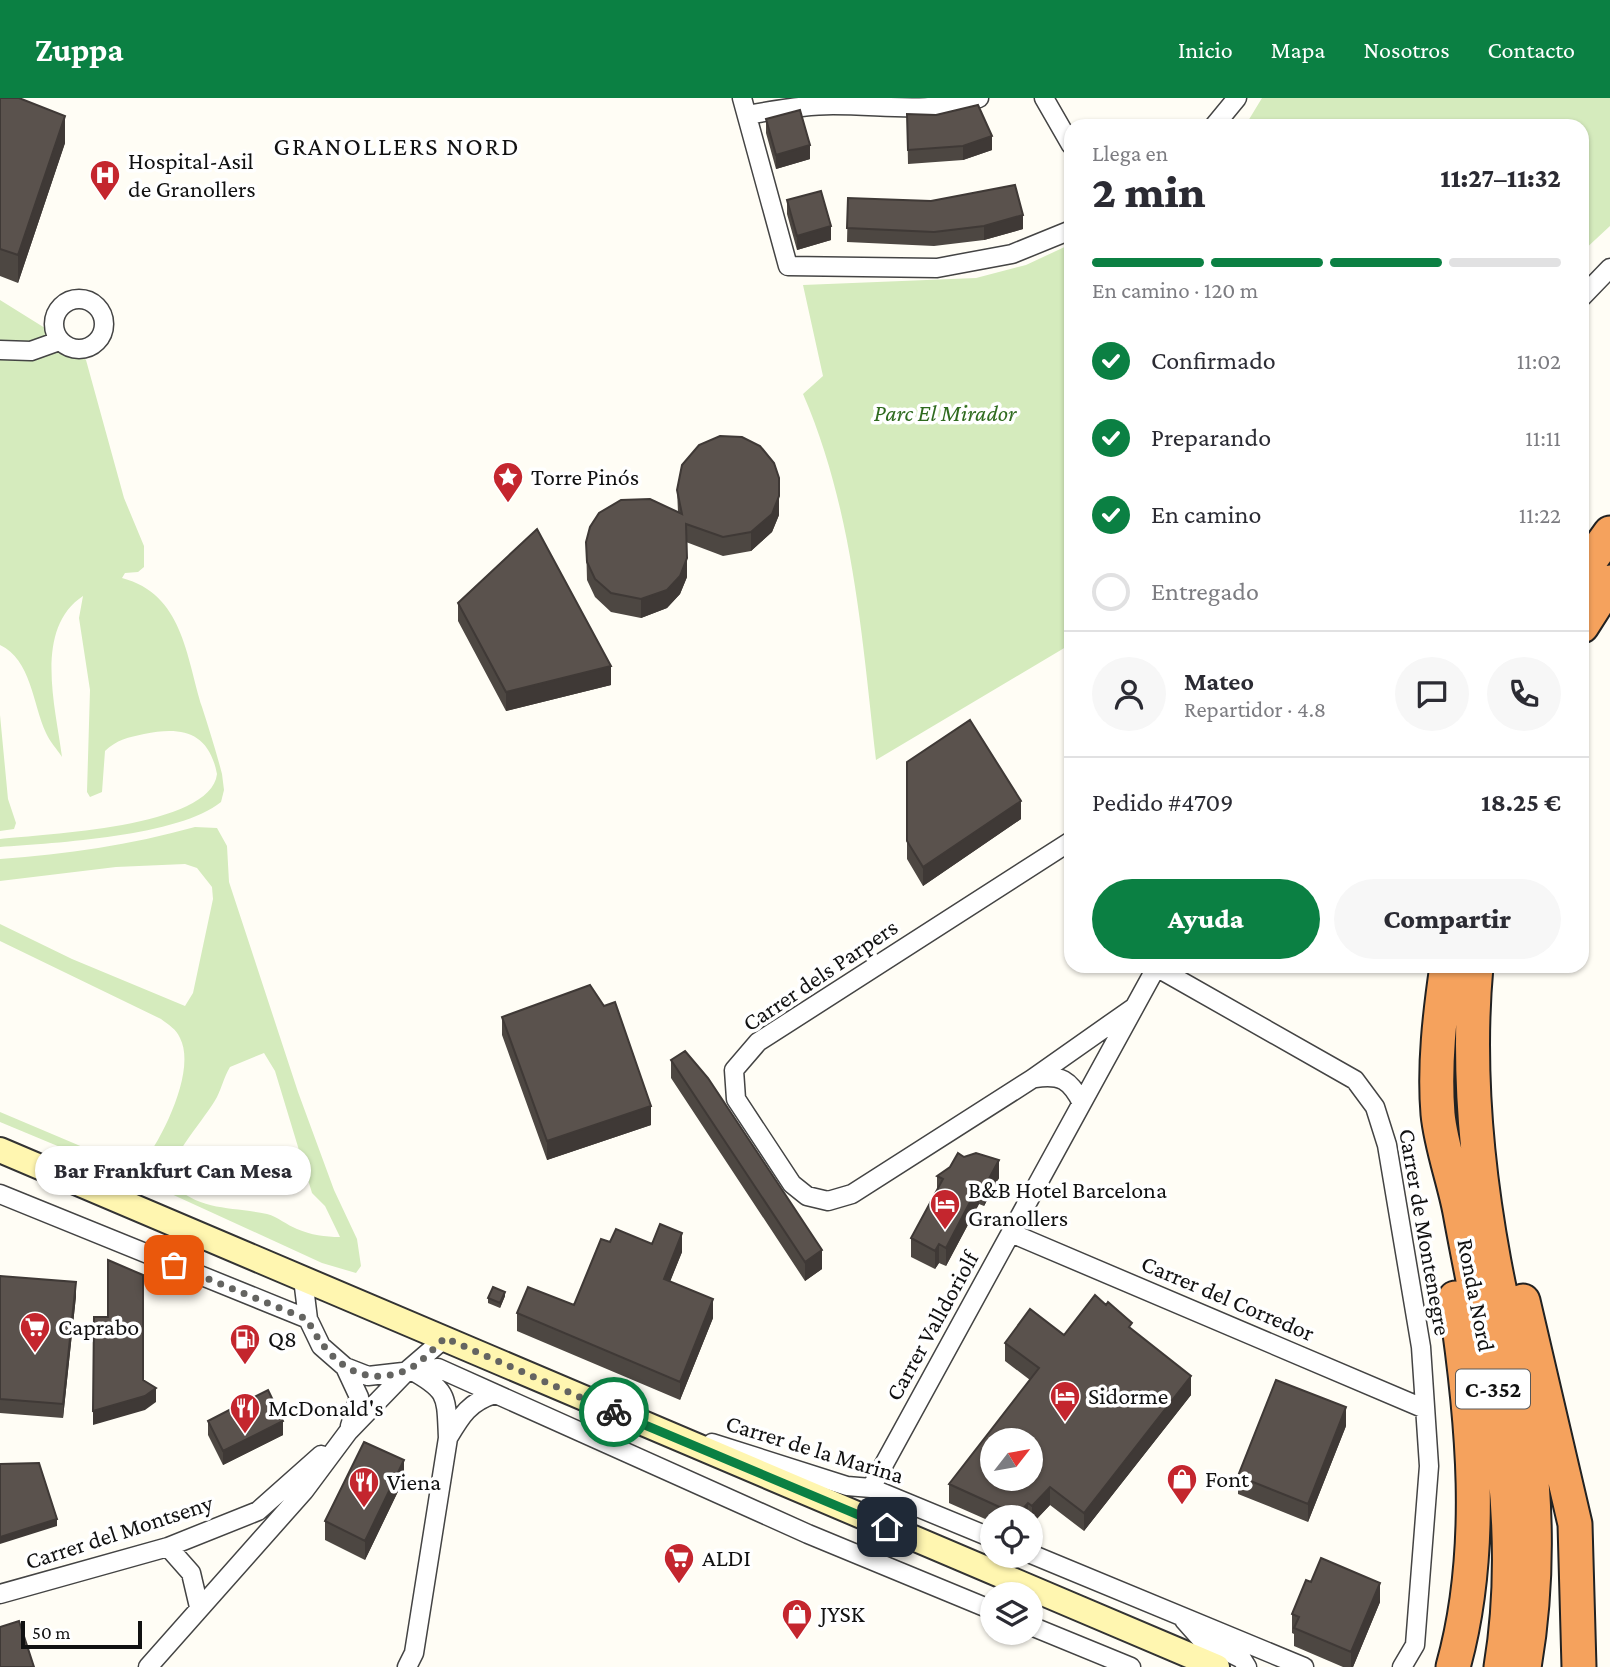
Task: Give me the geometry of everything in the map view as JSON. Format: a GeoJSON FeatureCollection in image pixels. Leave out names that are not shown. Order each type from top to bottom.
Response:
{"type":"FeatureCollection","features":[{"type":"Feature","properties":{"kind":"highway"},"geometry":{"type":"LineString","coordinates":[[1589,562],[1610,533]]}},
{"type":"Feature","properties":{"kind":"highway"},"geometry":{"type":"LineString","coordinates":[[1589,615],[1610,582]]}},
{"type":"Feature","properties":{"kind":"highway","name":"Ronda Nord"},"geometry":{"type":"LineString","coordinates":[[1446,973],[1440,1020],[1438,1115],[1452,1170],[1504,1442],[1510,1534],[1510,1601],[1501,1667]]}},
{"type":"Feature","properties":{"kind":"highway","name":"Ronda Nord"},"geometry":{"type":"LineString","coordinates":[[1476,973],[1472,1054],[1479,1163],[1530,1466],[1535,1522],[1533,1605],[1524,1667]]}},
{"type":"Feature","properties":{"kind":"highway"},"geometry":{"type":"LineString","coordinates":[[1438,1115],[1441,1199],[1457,1311],[1470,1433],[1473,1517],[1469,1577],[1460,1641],[1453,1667]]}},
{"type":"Feature","properties":{"kind":"highway"},"geometry":{"type":"LineString","coordinates":[[1479,1163],[1501,1223],[1533,1339],[1575,1524],[1579,1667]]}},
{"type":"Feature","properties":{"kind":"street"},"geometry":{"type":"LineString","coordinates":[[979,98],[947,107],[909,110],[831,105],[744,107],[788,266],[937,268],[1012,254],[1064,233]]}},
{"type":"Feature","properties":{"kind":"street"},"geometry":{"type":"LineString","coordinates":[[1044,98],[1064,133]]}},
{"type":"Feature","properties":{"kind":"street"},"geometry":{"type":"LineString","coordinates":[[1220,119],[1237,98]]}},
{"type":"Feature","properties":{"kind":"street"},"geometry":{"type":"LineString","coordinates":[[1589,290],[1610,268]]}},
{"type":"Feature","properties":{"kind":"street"},"geometry":{"type":"LineString","coordinates":[[0,350],[31,351],[59,341]]}},
{"type":"Feature","properties":{"kind":"street","name":"Carrer dels Parpers"},"geometry":{"type":"LineString","coordinates":[[1064,845],[758,1042],[734,1070],[736,1099],[792,1184],[807,1196],[828,1201],[852,1194],[1032,1079],[1133,1008]]}},
{"type":"Feature","properties":{"kind":"street","name":"Carrer Valldoriolf"},"geometry":{"type":"LineString","coordinates":[[871,1488],[1153,973]]}},
{"type":"Feature","properties":{"kind":"street","name":"Carrer de Montenegre"},"geometry":{"type":"LineString","coordinates":[[1167,973],[1355,1080],[1376,1107],[1387,1145],[1417,1320],[1429,1466],[1415,1646],[1402,1667]]}},
{"type":"Feature","properties":{"kind":"street"},"geometry":{"type":"LineString","coordinates":[[1032,1079],[1054,1075],[1065,1079],[1082,1103]]}},
{"type":"Feature","properties":{"kind":"street"},"geometry":{"type":"LineString","coordinates":[[0,1150],[1217,1667]]}},
{"type":"Feature","properties":{"kind":"street"},"geometry":{"type":"LineString","coordinates":[[0,1194],[307,1319]]}},
{"type":"Feature","properties":{"kind":"street","name":"Carrer del Corredor"},"geometry":{"type":"LineString","coordinates":[[1011,1233],[1425,1409]]}},
{"type":"Feature","properties":{"kind":"street"},"geometry":{"type":"LineString","coordinates":[[303,1279],[307,1319],[321,1346],[345,1367],[368,1376],[386,1376],[409,1369],[438,1368],[808,1534],[980,1605]]}},
{"type":"Feature","properties":{"kind":"street"},"geometry":{"type":"LineString","coordinates":[[148,1667],[304,1491],[348,1432],[409,1369],[445,1338]]}},
{"type":"Feature","properties":{"kind":"street"},"geometry":{"type":"LineString","coordinates":[[345,1367],[359,1397],[348,1432]]}},
{"type":"Feature","properties":{"kind":"street"},"geometry":{"type":"LineString","coordinates":[[409,1369],[437,1385],[446,1402],[448,1438],[413,1662]]}},
{"type":"Feature","properties":{"kind":"street"},"geometry":{"type":"LineString","coordinates":[[448,1438],[465,1409],[478,1399],[495,1394]]}},
{"type":"Feature","properties":{"kind":"street","name":"Carrer de la Marina"},"geometry":{"type":"LineString","coordinates":[[659,1431],[737,1449],[844,1485],[871,1488],[980,1533]]}},
{"type":"Feature","properties":{"kind":"street","name":"Carrer del Montseny"},"geometry":{"type":"LineString","coordinates":[[0,1594],[168,1548],[258,1511],[348,1432]]}},
{"type":"Feature","properties":{"kind":"street"},"geometry":{"type":"LineString","coordinates":[[168,1548],[191,1573],[199,1607]]}},
{"type":"Feature","properties":{"kind":"street"},"geometry":{"type":"LineString","coordinates":[[1043,1559],[1304,1667]]}},
{"type":"Feature","properties":{"kind":"street"},"geometry":{"type":"LineString","coordinates":[[1181,1616],[1200,1638],[1242,1659],[1247,1667]]}},
{"type":"Feature","properties":{"kind":"street"},"geometry":{"type":"LineString","coordinates":[[1043,1631],[1131,1667]]}},
{"type":"Feature","properties":{"kind":"green space"},"geometry":{"type":"Polygon","coordinates":[[[1262,98],[1610,98],[1610,226],[1589,246],[1589,119],[1249,119],[1262,98]]]}},
{"type":"Feature","properties":{"kind":"green space","name":"Parc El Mirador"},"geometry":{"type":"Polygon","coordinates":[[[1064,247],[1064,648],[876,760],[860,620],[844,528],[834,482],[803,394],[823,376],[803,285],[976,278],[1026,265],[1064,247]]]}},
{"type":"Feature","properties":{"kind":"green space"},"geometry":{"type":"Polygon","coordinates":[[[0,300],[69,343],[86,360],[124,498],[144,546],[144,567],[138,572],[125,573],[122,578],[142,586],[158,598],[179,629],[220,765],[224,790],[221,802],[202,814],[177,823],[116,836],[0,847],[0,839],[122,825],[157,817],[187,806],[208,792],[217,774],[208,749],[192,735],[170,731],[144,734],[118,742],[105,751],[102,792],[90,797],[87,792],[90,690],[79,618],[83,596],[67,610],[58,628],[53,649],[53,693],[62,757],[46,733],[25,672],[10,652],[0,645],[0,300]]]}},
{"type":"Feature","properties":{"kind":"green space"},"geometry":{"type":"Polygon","coordinates":[[[0,715],[8,799],[16,823],[14,829],[0,831],[0,715]]]}},
{"type":"Feature","properties":{"kind":"green space"},"geometry":{"type":"Polygon","coordinates":[[[195,827],[217,828],[227,846],[229,882],[298,1092],[334,1190],[357,1239],[361,1266],[356,1273],[322,1263],[156,1187],[0,1122],[0,1112],[130,1167],[140,1167],[158,1141],[174,1105],[184,1068],[184,1052],[176,1032],[161,1019],[0,941],[0,924],[72,959],[185,1006],[193,993],[213,899],[212,887],[197,868],[185,864],[116,867],[0,881],[0,859],[98,848],[195,827]],[[264,1053],[230,1067],[212,1106],[174,1162],[169,1182],[192,1199],[204,1203],[267,1214],[308,1233],[340,1237],[325,1206],[312,1193],[275,1071],[264,1053]]]}},
{"type":"Feature","properties":{"kind":"building"},"geometry":{"type":"Polygon","coordinates":[[[0,98],[19,98],[65,116],[18,255],[0,249],[0,98]]]}},
{"type":"Feature","properties":{"kind":"building"},"geometry":{"type":"Polygon","coordinates":[[[978,105],[992,136],[963,146],[908,150],[907,114],[936,115],[978,105]]]}},
{"type":"Feature","properties":{"kind":"building"},"geometry":{"type":"Polygon","coordinates":[[[800,110],[810,145],[776,155],[766,119],[800,110]]]}},
{"type":"Feature","properties":{"kind":"building"},"geometry":{"type":"Polygon","coordinates":[[[1015,185],[1023,215],[984,226],[934,232],[847,228],[848,198],[931,201],[1015,185]]]}},
{"type":"Feature","properties":{"kind":"building"},"geometry":{"type":"Polygon","coordinates":[[[821,191],[831,226],[797,236],[787,200],[821,191]]]}},
{"type":"Feature","properties":{"kind":"building"},"geometry":{"type":"Polygon","coordinates":[[[720,436],[742,437],[760,446],[774,463],[779,478],[779,496],[772,514],[751,532],[723,537],[686,524],[687,558],[680,576],[667,590],[641,599],[611,593],[595,579],[587,562],[586,542],[590,527],[599,513],[621,500],[650,499],[682,514],[677,490],[682,465],[699,445],[720,436]]]}},
{"type":"Feature","properties":{"kind":"building"},"geometry":{"type":"Polygon","coordinates":[[[537,529],[611,666],[506,692],[458,603],[537,529]]]}},
{"type":"Feature","properties":{"kind":"building"},"geometry":{"type":"Polygon","coordinates":[[[970,720],[1021,801],[923,867],[907,841],[907,762],[970,720]]]}},
{"type":"Feature","properties":{"kind":"building"},"geometry":{"type":"Polygon","coordinates":[[[590,985],[604,1006],[615,1002],[651,1106],[547,1141],[502,1017],[590,985]]]}},
{"type":"Feature","properties":{"kind":"building"},"geometry":{"type":"Polygon","coordinates":[[[685,1051],[708,1078],[822,1250],[805,1262],[671,1060],[685,1051]]]}},
{"type":"Feature","properties":{"kind":"building","name":"B&B Hotel Barcelona Granollers"},"geometry":{"type":"Polygon","coordinates":[[[958,1153],[964,1157],[976,1153],[999,1160],[984,1188],[979,1185],[946,1248],[939,1244],[935,1251],[911,1238],[943,1179],[937,1176],[950,1167],[958,1153]]]}},
{"type":"Feature","properties":{"kind":"building"},"geometry":{"type":"Polygon","coordinates":[[[660,1224],[682,1233],[664,1279],[713,1299],[680,1382],[517,1313],[528,1287],[574,1305],[601,1239],[610,1242],[616,1229],[652,1244],[660,1224]]]}},
{"type":"Feature","properties":{"kind":"building"},"geometry":{"type":"Polygon","coordinates":[[[108,1260],[143,1275],[143,1380],[156,1388],[145,1396],[93,1411],[94,1317],[108,1317],[108,1260]]]}},
{"type":"Feature","properties":{"kind":"building","name":"Caprabo"},"geometry":{"type":"Polygon","coordinates":[[[0,1276],[76,1282],[63,1404],[0,1399],[0,1276]]]}},
{"type":"Feature","properties":{"kind":"building"},"geometry":{"type":"Polygon","coordinates":[[[493,1287],[505,1292],[500,1303],[488,1298],[493,1287]]]}},
{"type":"Feature","properties":{"kind":"building"},"geometry":{"type":"Polygon","coordinates":[[[1095,1295],[1106,1305],[1108,1302],[1132,1323],[1129,1327],[1191,1376],[1084,1513],[1050,1487],[1033,1505],[995,1505],[949,1484],[980,1444],[980,1491],[1043,1491],[1043,1428],[992,1428],[1039,1368],[1005,1343],[1030,1309],[1064,1335],[1095,1295]]]}},
{"type":"Feature","properties":{"kind":"building"},"geometry":{"type":"Polygon","coordinates":[[[1276,1380],[1346,1407],[1308,1504],[1238,1476],[1276,1380]]]}},
{"type":"Feature","properties":{"kind":"building"},"geometry":{"type":"Polygon","coordinates":[[[268,1390],[283,1421],[223,1451],[208,1421],[268,1390]]]}},
{"type":"Feature","properties":{"kind":"building","name":"Viena"},"geometry":{"type":"Polygon","coordinates":[[[364,1442],[404,1460],[365,1541],[325,1521],[364,1442]]]}},
{"type":"Feature","properties":{"kind":"building"},"geometry":{"type":"Polygon","coordinates":[[[39,1463],[57,1519],[0,1537],[0,1464],[39,1463]]]}},
{"type":"Feature","properties":{"kind":"building"},"geometry":{"type":"Polygon","coordinates":[[[1321,1558],[1380,1583],[1351,1652],[1294,1628],[1299,1617],[1292,1614],[1306,1580],[1311,1582],[1321,1558]]]}},
{"type":"Feature","properties":{"kind":"building"},"geometry":{"type":"Polygon","coordinates":[[[19,1621],[34,1667],[0,1667],[0,1627],[19,1621]]]}},
{"type":"Feature","properties":{"kind":"way so far"},"geometry":{"type":"LineString","coordinates":[[174,1265],[307,1319],[321,1346],[345,1367],[368,1376],[386,1376],[409,1369],[445,1338],[614,1412]]}},
{"type":"Feature","properties":{"kind":"place","name":"Hospital-Asil de Granollers"},"geometry":{"type":"Point","coordinates":[105,202]}},
{"type":"Feature","properties":{"kind":"place","name":"Torre Pinós"},"geometry":{"type":"Point","coordinates":[508,504]}},
{"type":"Feature","properties":{"kind":"place","name":"B&B Hotel Barcelona Granollers"},"geometry":{"type":"Point","coordinates":[945,1231]}},
{"type":"Feature","properties":{"kind":"place","name":"Bar Frankfurt Can Mesa"},"geometry":{"type":"Point","coordinates":[174,1265]}},
{"type":"Feature","properties":{"kind":"place","name":"Caprabo"},"geometry":{"type":"Point","coordinates":[35,1354]}},
{"type":"Feature","properties":{"kind":"place","name":"Q8"},"geometry":{"type":"Point","coordinates":[245,1366]}},
{"type":"Feature","properties":{"kind":"place","name":"Sidorme"},"geometry":{"type":"Point","coordinates":[1065,1423]}},
{"type":"Feature","properties":{"kind":"place","name":"McDonald's"},"geometry":{"type":"Point","coordinates":[245,1435]}},
{"type":"Feature","properties":{"kind":"place","name":"Font"},"geometry":{"type":"Point","coordinates":[1182,1506]}},
{"type":"Feature","properties":{"kind":"place","name":"Viena"},"geometry":{"type":"Point","coordinates":[364,1509]}},
{"type":"Feature","properties":{"kind":"place","name":"ALDI"},"geometry":{"type":"Point","coordinates":[679,1585]}},
{"type":"Feature","properties":{"kind":"place","name":"JYSK"},"geometry":{"type":"Point","coordinates":[797,1641]}},
{"type":"Feature","properties":{"kind":"district","name":"GRANOLLERS NORD"},"geometry":{"type":"Point","coordinates":[397,146]}},
{"type":"Feature","properties":{"kind":"route"},"geometry":{"type":"LineString","coordinates":[[614,1412],[887,1527]]}}]}
